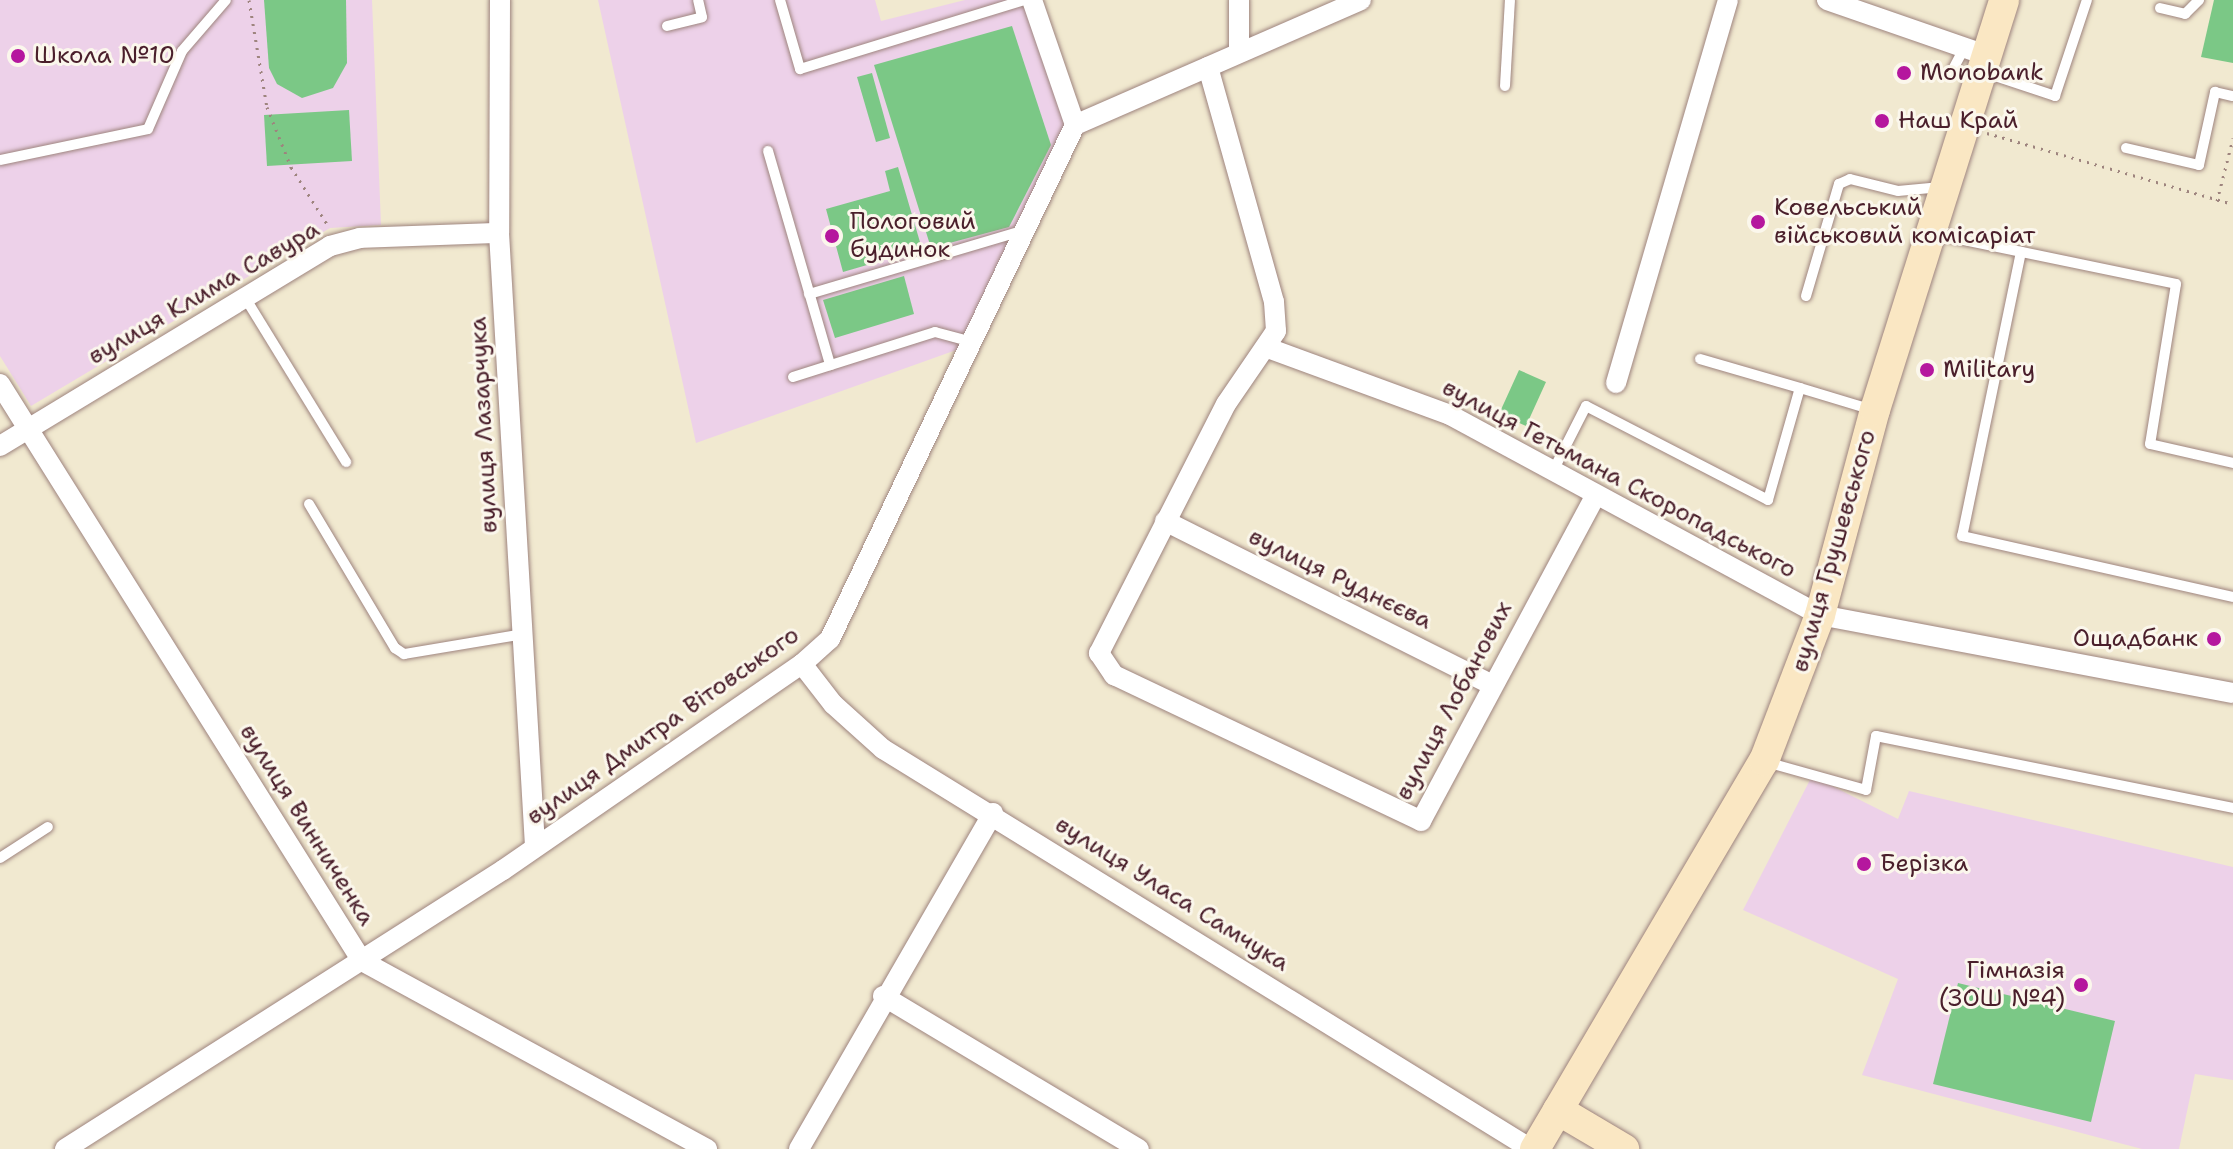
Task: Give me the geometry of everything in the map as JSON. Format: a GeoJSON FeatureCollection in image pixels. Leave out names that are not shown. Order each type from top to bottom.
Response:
{"type":"FeatureCollection","features":[{"type":"Feature","properties":{"kind":"street","name":"вулиця Лазарчука"},"geometry":{"type":"LineString","coordinates":[[500,0],[499,233],[535,847]]}},
{"type":"Feature","properties":{"kind":"street"},"geometry":{"type":"LineString","coordinates":[[1032,0],[1075,125],[1361,0]]}},
{"type":"Feature","properties":{"kind":"street"},"geometry":{"type":"LineString","coordinates":[[1239,0],[1239,52]]}},
{"type":"Feature","properties":{"kind":"street"},"geometry":{"type":"LineString","coordinates":[[1616,383],[1728,0]]}},
{"type":"Feature","properties":{"kind":"street"},"geometry":{"type":"LineString","coordinates":[[1827,0],[1971,61]]}},
{"type":"Feature","properties":{"kind":"street","name":"вулиця Грушевського"},"geometry":{"type":"LineString","coordinates":[[1533,1149],[1764,761],[1820,615],[1875,410],[1963,126],[1971,61],[2004,0]]}},
{"type":"Feature","properties":{"kind":"street"},"geometry":{"type":"LineString","coordinates":[[1165,521],[1226,404],[1268,348],[1276,331],[1274,302],[1208,67]]}},
{"type":"Feature","properties":{"kind":"street","name":"вулиця Дмитра Вітовського"},"geometry":{"type":"LineString","coordinates":[[65,1149],[535,847],[802,664],[830,639],[1075,125]]}},
{"type":"Feature","properties":{"kind":"street","name":"вулиця Клима Савура"},"geometry":{"type":"LineString","coordinates":[[0,446],[244,296],[340,243],[499,233]]}},
{"type":"Feature","properties":{"kind":"street","name":"вулиця Гетьмана Скоропадського"},"geometry":{"type":"LineString","coordinates":[[1268,348],[1450,415],[1820,615],[2233,693]]}},
{"type":"Feature","properties":{"kind":"street","name":"вулиця Винниченка"},"geometry":{"type":"LineString","coordinates":[[0,384],[362,961],[707,1149]]}},
{"type":"Feature","properties":{"kind":"street","name":"вулиця Лобанових"},"geometry":{"type":"LineString","coordinates":[[1165,521],[1099,653],[1114,675],[1421,821],[1491,684],[1595,496]]}},
{"type":"Feature","properties":{"kind":"street","name":"вулиця Руднєєва"},"geometry":{"type":"LineString","coordinates":[[1165,521],[1491,684]]}},
{"type":"Feature","properties":{"kind":"street","name":"вулиця Уласа Самчука"},"geometry":{"type":"LineString","coordinates":[[802,664],[833,704],[883,749],[993,813],[1533,1149]]}},
{"type":"Feature","properties":{"kind":"street"},"geometry":{"type":"LineString","coordinates":[[799,1149],[883,996],[993,813]]}},
{"type":"Feature","properties":{"kind":"street"},"geometry":{"type":"LineString","coordinates":[[883,996],[1139,1149]]}},
{"type":"Feature","properties":{"kind":"street"},"geometry":{"type":"LineString","coordinates":[[1558,1110],[1624,1149]]}},
{"type":"Feature","properties":{"kind":"lane"},"geometry":{"type":"LineString","coordinates":[[0,160],[148,129],[182,51],[226,0]]}},
{"type":"Feature","properties":{"kind":"lane"},"geometry":{"type":"LineString","coordinates":[[667,26],[702,17],[698,0]]}},
{"type":"Feature","properties":{"kind":"lane"},"geometry":{"type":"LineString","coordinates":[[780,0],[800,69],[1024,0]]}},
{"type":"Feature","properties":{"kind":"lane"},"geometry":{"type":"LineString","coordinates":[[1505,86],[1510,0]]}},
{"type":"Feature","properties":{"kind":"lane"},"geometry":{"type":"LineString","coordinates":[[1971,61],[2055,96],[2087,0]]}},
{"type":"Feature","properties":{"kind":"lane"},"geometry":{"type":"LineString","coordinates":[[2160,8],[2185,14],[2199,0]]}},
{"type":"Feature","properties":{"kind":"lane"},"geometry":{"type":"LineString","coordinates":[[2126,148],[2199,165],[2215,92],[2233,96]]}},
{"type":"Feature","properties":{"kind":"lane"},"geometry":{"type":"LineString","coordinates":[[768,151],[830,365]]}},
{"type":"Feature","properties":{"kind":"lane"},"geometry":{"type":"LineString","coordinates":[[1806,296],[1839,184],[1850,179],[1898,191],[1943,187]]}},
{"type":"Feature","properties":{"kind":"lane"},"geometry":{"type":"LineString","coordinates":[[809,294],[1024,231]]}},
{"type":"Feature","properties":{"kind":"lane"},"geometry":{"type":"LineString","coordinates":[[1930,233],[2176,284],[2150,444],[2233,463]]}},
{"type":"Feature","properties":{"kind":"lane"},"geometry":{"type":"LineString","coordinates":[[2021,252],[1962,536],[2233,597]]}},
{"type":"Feature","properties":{"kind":"lane"},"geometry":{"type":"LineString","coordinates":[[244,296],[346,462]]}},
{"type":"Feature","properties":{"kind":"lane"},"geometry":{"type":"LineString","coordinates":[[793,377],[935,332],[973,342]]}},
{"type":"Feature","properties":{"kind":"lane"},"geometry":{"type":"LineString","coordinates":[[1700,359],[1875,410]]}},
{"type":"Feature","properties":{"kind":"lane"},"geometry":{"type":"LineString","coordinates":[[1553,471],[1586,406],[1768,500],[1800,388]]}},
{"type":"Feature","properties":{"kind":"lane"},"geometry":{"type":"LineString","coordinates":[[309,504],[395,648],[404,654],[523,634]]}},
{"type":"Feature","properties":{"kind":"lane"},"geometry":{"type":"LineString","coordinates":[[1764,761],[1866,790],[1876,736],[2233,808]]}},
{"type":"Feature","properties":{"kind":"lane"},"geometry":{"type":"LineString","coordinates":[[0,858],[48,827]]}},
{"type":"Feature","properties":{"kind":"path"},"geometry":{"type":"LineString","coordinates":[[249,0],[267,107],[291,167],[340,243]]}},
{"type":"Feature","properties":{"kind":"path"},"geometry":{"type":"LineString","coordinates":[[1963,126],[2233,204]]}},
{"type":"Feature","properties":{"kind":"path"},"geometry":{"type":"LineString","coordinates":[[2217,201],[2233,138]]}},
{"type":"Feature","properties":{"kind":"shaded area"},"geometry":{"type":"Polygon","coordinates":[[[0,0],[372,0],[381,225],[330,228],[31,406],[0,356],[0,0]]]}},
{"type":"Feature","properties":{"kind":"shaded area","name":"Пологовий будинок"},"geometry":{"type":"Polygon","coordinates":[[[598,0],[875,0],[881,21],[965,0],[1023,0],[1067,124],[959,349],[696,443],[598,0]]]}},
{"type":"Feature","properties":{"kind":"shaded area","name":"Гімназія (ЗОШ №4)"},"geometry":{"type":"Polygon","coordinates":[[[1812,776],[1898,819],[1909,791],[2233,867],[2233,1080],[2195,1074],[2179,1149],[2142,1149],[1862,1075],[1898,979],[1743,910],[1812,776]]]}},
{"type":"Feature","properties":{"kind":"green space"},"geometry":{"type":"Polygon","coordinates":[[[264,0],[346,0],[347,63],[333,88],[302,98],[277,84],[269,68],[264,0]]]}},
{"type":"Feature","properties":{"kind":"green space"},"geometry":{"type":"Polygon","coordinates":[[[2214,0],[2233,0],[2233,63],[2201,57],[2214,0]]]}},
{"type":"Feature","properties":{"kind":"green space"},"geometry":{"type":"Polygon","coordinates":[[[1012,26],[1051,145],[1009,227],[931,248],[874,65],[1012,26]]]}},
{"type":"Feature","properties":{"kind":"green space"},"geometry":{"type":"Polygon","coordinates":[[[872,73],[890,138],[876,142],[857,77],[872,73]]]}},
{"type":"Feature","properties":{"kind":"green space"},"geometry":{"type":"Polygon","coordinates":[[[349,110],[352,161],[267,166],[264,115],[349,110]]]}},
{"type":"Feature","properties":{"kind":"green space"},"geometry":{"type":"Polygon","coordinates":[[[898,167],[922,249],[843,272],[826,209],[890,191],[885,171],[898,167]]]}},
{"type":"Feature","properties":{"kind":"green space"},"geometry":{"type":"Polygon","coordinates":[[[904,276],[914,314],[835,338],[823,300],[904,276]]]}},
{"type":"Feature","properties":{"kind":"green space"},"geometry":{"type":"Polygon","coordinates":[[[1519,370],[1546,382],[1526,426],[1499,414],[1519,370]]]}},
{"type":"Feature","properties":{"kind":"green space"},"geometry":{"type":"Polygon","coordinates":[[[1958,983],[2115,1021],[2091,1122],[1933,1084],[1958,983]]]}},
{"type":"Feature","properties":{"kind":"place","name":"Школа №10"},"geometry":{"type":"Point","coordinates":[18,56]}},
{"type":"Feature","properties":{"kind":"place","name":"Monobank"},"geometry":{"type":"Point","coordinates":[1904,73]}},
{"type":"Feature","properties":{"kind":"place","name":"Наш Край"},"geometry":{"type":"Point","coordinates":[1882,121]}},
{"type":"Feature","properties":{"kind":"place","name":"Ковельський військовий комісаріат"},"geometry":{"type":"Point","coordinates":[1758,222]}},
{"type":"Feature","properties":{"kind":"place","name":"Пологовий будинок"},"geometry":{"type":"Point","coordinates":[832,236]}},
{"type":"Feature","properties":{"kind":"place","name":"Military"},"geometry":{"type":"Point","coordinates":[1927,370]}},
{"type":"Feature","properties":{"kind":"place","name":"Ощадбанк"},"geometry":{"type":"Point","coordinates":[2214,639]}},
{"type":"Feature","properties":{"kind":"place","name":"Берізка"},"geometry":{"type":"Point","coordinates":[1864,864]}},
{"type":"Feature","properties":{"kind":"place","name":"Гімназія (ЗОШ №4)"},"geometry":{"type":"Point","coordinates":[2081,985]}}]}
